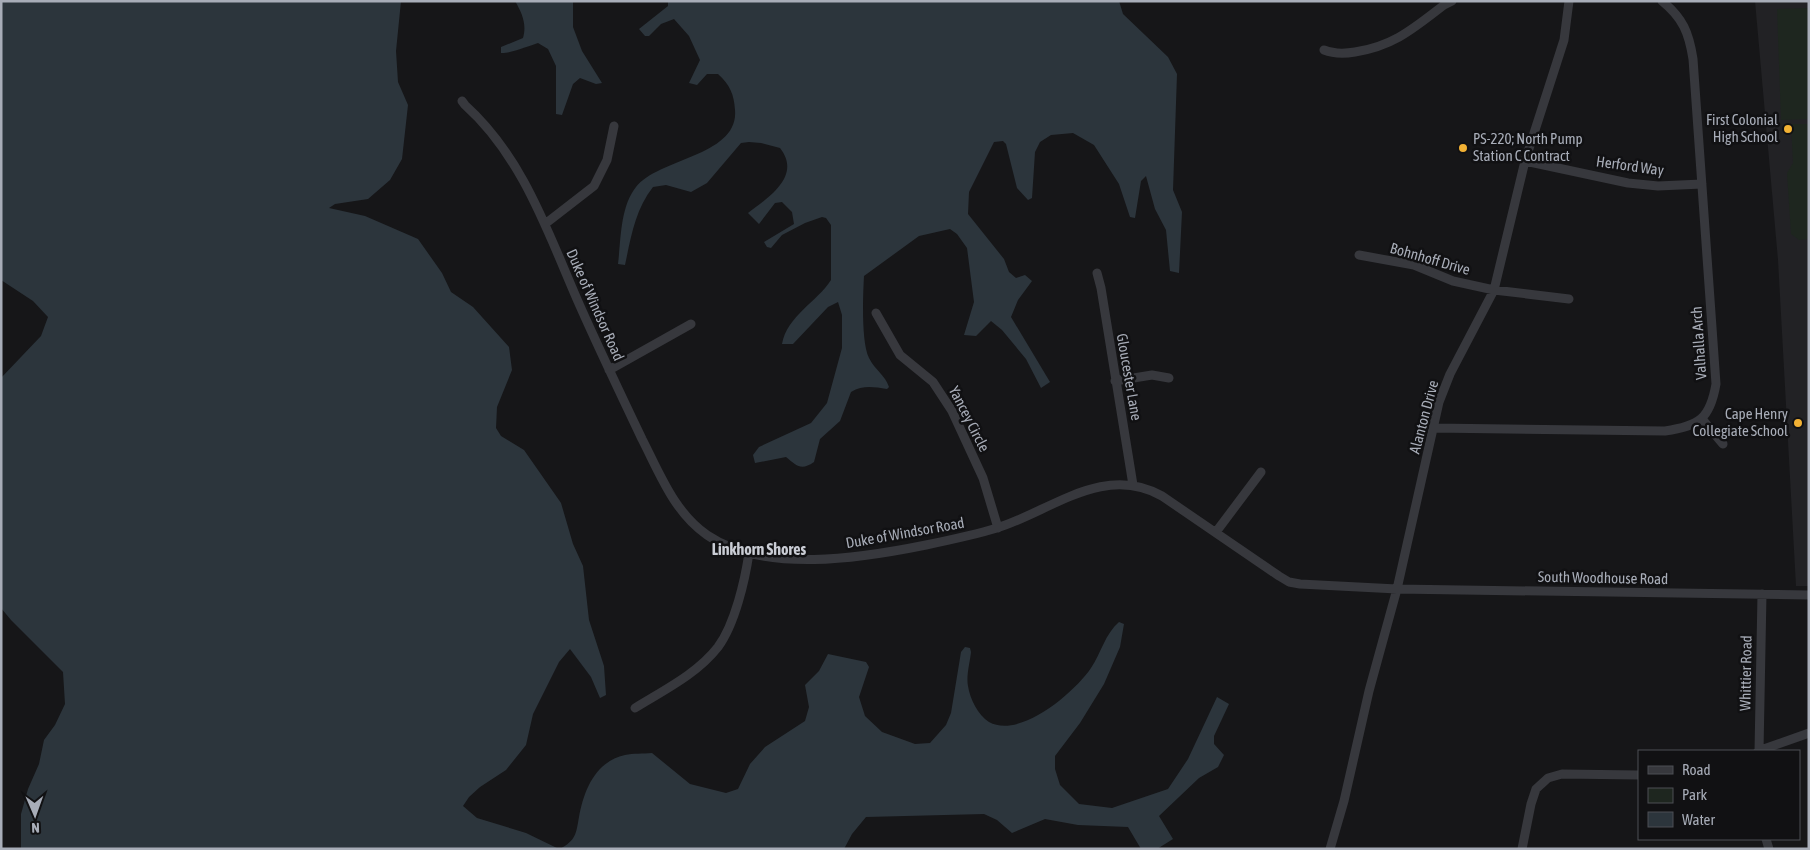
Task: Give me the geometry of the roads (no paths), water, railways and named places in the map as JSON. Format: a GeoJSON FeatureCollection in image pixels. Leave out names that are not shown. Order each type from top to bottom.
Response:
{"type":"FeatureCollection","features":[{"type":"Feature","properties":{"kind":"street","name":"Alanton Drive"},"geometry":{"type":"LineString","coordinates":[[1330,849],[1344,801],[1369,691],[1397,589],[1440,402],[1450,374],[1494,290],[1526,161],[1564,40],[1569,1]]}},
{"type":"Feature","properties":{"kind":"street","name":"Valhalla Arch"},"geometry":{"type":"LineString","coordinates":[[1662,1],[1670,7],[1684,24],[1690,39],[1693,59],[1716,384],[1713,402],[1702,419]]}},
{"type":"Feature","properties":{"kind":"street"},"geometry":{"type":"LineString","coordinates":[[1324,50],[1344,54],[1389,43],[1403,36],[1446,2]]}},
{"type":"Feature","properties":{"kind":"street","name":"Duke of Windsor Road"},"geometry":{"type":"LineString","coordinates":[[462,101],[489,129],[520,175],[545,224],[609,370],[672,497],[688,519],[718,542],[749,553],[781,558],[844,558],[973,535],[1024,518],[1078,492],[1099,487],[1132,485],[1147,488],[1162,496],[1289,582],[1397,589]]}},
{"type":"Feature","properties":{"kind":"street"},"geometry":{"type":"LineString","coordinates":[[545,224],[594,186],[608,160],[614,126]]}},
{"type":"Feature","properties":{"kind":"street","name":"Herford Way"},"geometry":{"type":"LineString","coordinates":[[1526,161],[1628,183],[1658,186],[1702,184]]}},
{"type":"Feature","properties":{"kind":"street","name":"Bohnhoff Drive"},"geometry":{"type":"LineString","coordinates":[[1359,255],[1414,265],[1453,281],[1494,290],[1569,299]]}},
{"type":"Feature","properties":{"kind":"street","name":"Gloucester Lane"},"geometry":{"type":"LineString","coordinates":[[1097,273],[1101,288],[1132,485]]}},
{"type":"Feature","properties":{"kind":"street","name":"Yancey Circle"},"geometry":{"type":"LineString","coordinates":[[876,313],[900,355],[933,382],[952,411],[983,478],[998,528]]}},
{"type":"Feature","properties":{"kind":"street"},"geometry":{"type":"LineString","coordinates":[[609,370],[691,324]]}},
{"type":"Feature","properties":{"kind":"street"},"geometry":{"type":"LineString","coordinates":[[1115,381],[1152,375],[1169,378]]}},
{"type":"Feature","properties":{"kind":"street"},"geometry":{"type":"LineString","coordinates":[[1433,428],[1665,431],[1688,428],[1702,419],[1723,444]]}},
{"type":"Feature","properties":{"kind":"street"},"geometry":{"type":"LineString","coordinates":[[1216,532],[1261,472]]}},
{"type":"Feature","properties":{"kind":"street"},"geometry":{"type":"LineString","coordinates":[[635,708],[689,674],[719,645],[742,589],[749,553]]}},
{"type":"Feature","properties":{"kind":"street","name":"South Woodhouse Road"},"geometry":{"type":"LineString","coordinates":[[1397,589],[1809,595]]}},
{"type":"Feature","properties":{"kind":"street","name":"Whittier Road"},"geometry":{"type":"LineString","coordinates":[[1758,750],[1762,594]]}},
{"type":"Feature","properties":{"kind":"street"},"geometry":{"type":"LineString","coordinates":[[1761,750],[1809,734]]}},
{"type":"Feature","properties":{"kind":"street"},"geometry":{"type":"LineString","coordinates":[[1522,849],[1536,789],[1548,778],[1562,774],[1638,775]]}},
{"type":"Feature","properties":{"kind":"water"},"geometry":{"type":"Polygon","coordinates":[[[1,1],[401,1],[396,51],[398,82],[408,105],[402,159],[390,180],[368,199],[335,204],[329,208],[365,216],[418,239],[442,273],[451,292],[473,307],[509,347],[512,370],[497,407],[496,428],[501,436],[524,450],[561,503],[573,544],[583,566],[589,620],[604,666],[606,695],[600,698],[591,677],[570,649],[559,662],[533,714],[526,745],[506,770],[480,787],[469,797],[463,806],[477,818],[526,833],[559,849],[21,849],[21,814],[28,789],[39,764],[44,740],[55,725],[65,704],[63,672],[1,608],[1,378],[41,336],[48,317],[33,301],[1,280],[1,1]]]}},
{"type":"Feature","properties":{"kind":"water"},"geometry":{"type":"Polygon","coordinates":[[[515,1],[573,1],[573,27],[582,51],[602,83],[596,84],[580,78],[573,84],[562,115],[556,114],[556,66],[548,49],[538,43],[501,53],[501,47],[523,38],[523,19],[515,1]]]}},
{"type":"Feature","properties":{"kind":"water"},"geometry":{"type":"Polygon","coordinates":[[[668,1],[1119,1],[1123,14],[1168,57],[1177,74],[1173,190],[1182,212],[1179,273],[1170,271],[1166,230],[1155,209],[1146,176],[1141,181],[1135,218],[1130,217],[1119,184],[1094,145],[1073,133],[1051,135],[1040,142],[1035,152],[1032,198],[1028,200],[1017,188],[1006,144],[1003,141],[994,142],[969,192],[968,214],[1004,259],[1009,272],[1016,278],[1025,275],[1032,281],[1018,300],[1011,317],[1050,382],[1041,388],[1026,359],[1002,330],[991,321],[976,336],[964,335],[974,302],[967,248],[957,234],[950,229],[919,236],[864,276],[863,318],[866,351],[871,362],[889,387],[887,389],[864,387],[851,392],[840,421],[820,439],[814,462],[810,465],[799,466],[786,457],[755,463],[753,455],[759,447],[811,423],[827,403],[842,348],[842,315],[838,302],[828,307],[793,344],[782,344],[785,334],[796,317],[831,280],[831,225],[826,218],[822,217],[805,223],[782,235],[771,248],[767,247],[764,242],[794,224],[792,212],[782,202],[775,203],[759,224],[748,213],[780,185],[785,177],[787,168],[786,158],[780,148],[761,143],[741,143],[707,183],[691,192],[666,185],[653,187],[638,214],[625,265],[618,264],[624,214],[636,187],[647,177],[662,169],[711,147],[724,137],[733,125],[734,99],[726,82],[718,74],[707,74],[697,85],[689,83],[700,60],[689,36],[674,19],[661,24],[649,36],[645,36],[639,29],[668,6],[668,1]]]}},
{"type":"Feature","properties":{"kind":"water"},"geometry":{"type":"Polygon","coordinates":[[[1119,622],[1124,624],[1120,647],[1104,684],[1080,723],[1055,756],[1055,769],[1060,785],[1079,804],[1112,808],[1168,789],[1188,759],[1217,697],[1229,704],[1214,736],[1214,744],[1224,755],[1218,767],[1199,778],[1159,816],[1173,839],[1157,849],[1141,849],[1128,827],[1078,825],[1045,819],[1012,833],[997,820],[984,814],[866,817],[852,834],[844,849],[560,849],[569,843],[574,836],[584,797],[593,778],[606,764],[625,755],[652,753],[690,784],[726,793],[738,789],[750,764],[765,747],[805,721],[809,707],[805,685],[819,671],[828,654],[866,662],[869,667],[859,697],[865,716],[882,732],[915,744],[930,743],[946,725],[951,713],[961,652],[965,647],[970,648],[971,652],[968,673],[969,691],[978,711],[989,722],[1002,726],[1016,724],[1045,711],[1072,689],[1091,668],[1107,638],[1119,622]]]}},
{"type":"Feature","properties":{"kind":"place","name":"First Colonial High School"},"geometry":{"type":"Point","coordinates":[1788,129]}},
{"type":"Feature","properties":{"kind":"place","name":"PS-220; North Pump Station C Contract"},"geometry":{"type":"Point","coordinates":[1463,148]}},
{"type":"Feature","properties":{"kind":"place","name":"Cape Henry Collegiate School"},"geometry":{"type":"Point","coordinates":[1798,423]}},
{"type":"Feature","properties":{"kind":"district","name":"Linkhorn Shores"},"geometry":{"type":"Point","coordinates":[759,549]}}]}
